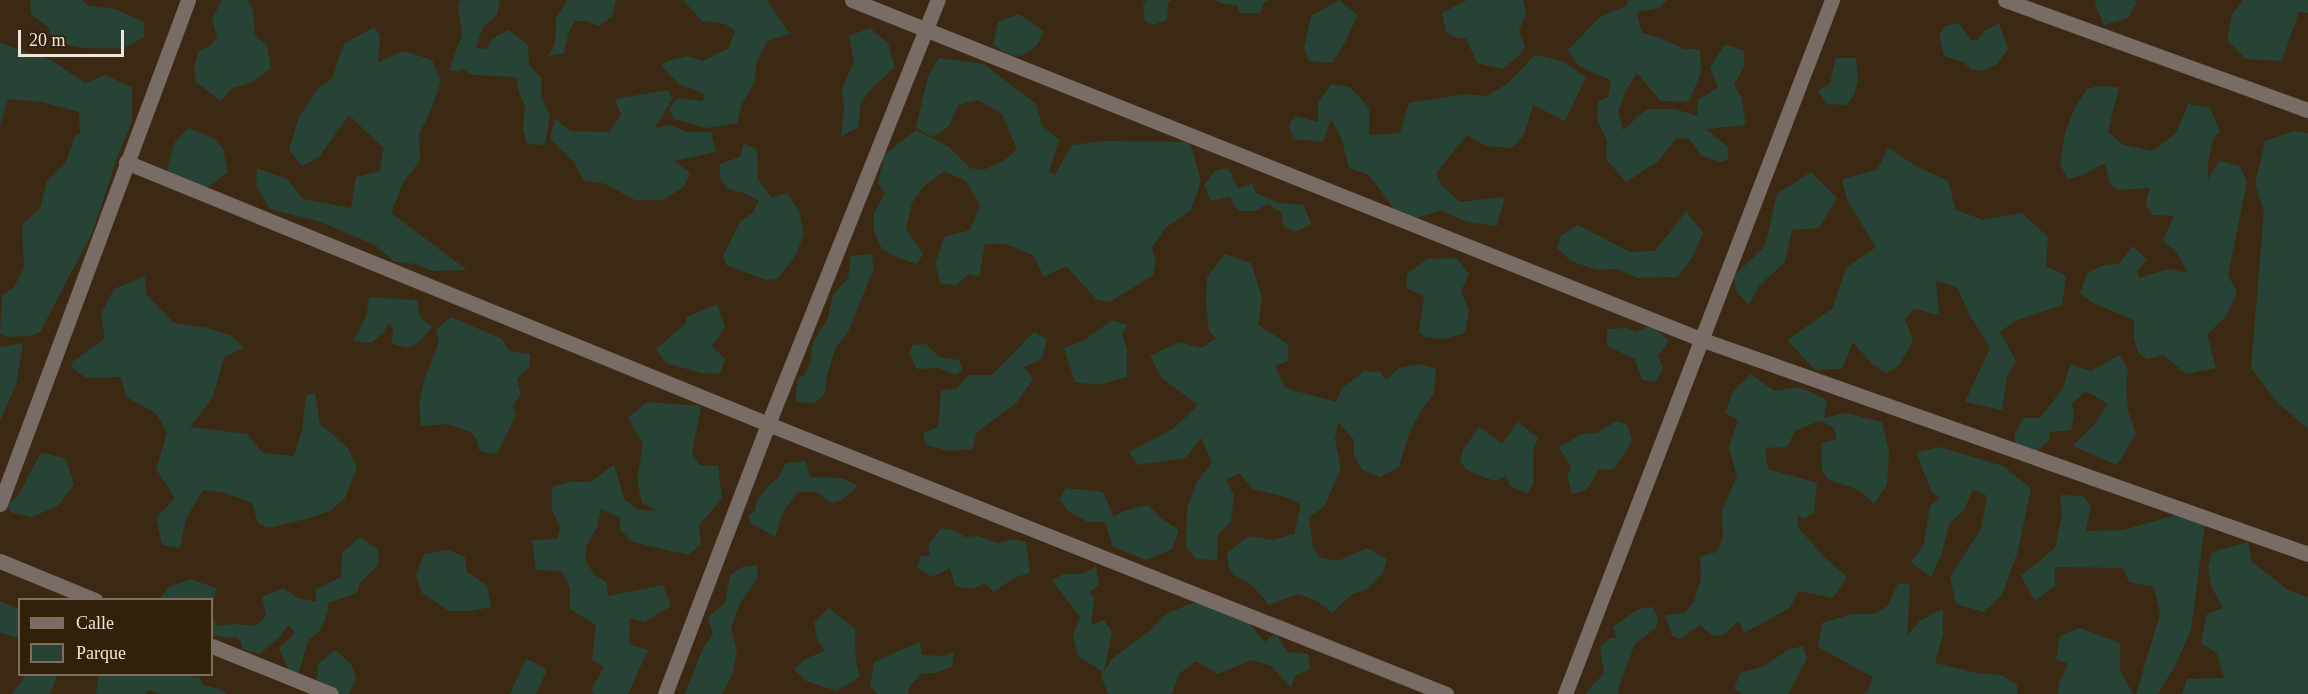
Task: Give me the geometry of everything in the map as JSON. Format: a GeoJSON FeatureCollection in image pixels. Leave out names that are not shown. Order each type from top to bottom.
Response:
{"type":"FeatureCollection","features":[{"type":"Feature","properties":{"kind":"street"},"geometry":{"type":"LineString","coordinates":[[0,504],[188,0]]}},
{"type":"Feature","properties":{"kind":"street"},"geometry":{"type":"LineString","coordinates":[[852,0],[926,32],[1703,340],[2308,554]]}},
{"type":"Feature","properties":{"kind":"street"},"geometry":{"type":"LineString","coordinates":[[665,694],[768,424],[938,0]]}},
{"type":"Feature","properties":{"kind":"street"},"geometry":{"type":"LineString","coordinates":[[1565,694],[1832,0]]}},
{"type":"Feature","properties":{"kind":"street"},"geometry":{"type":"LineString","coordinates":[[2005,0],[2308,110]]}},
{"type":"Feature","properties":{"kind":"street"},"geometry":{"type":"LineString","coordinates":[[126,162],[768,424],[1446,694]]}},
{"type":"Feature","properties":{"kind":"street"},"geometry":{"type":"LineString","coordinates":[[0,561],[90,598]]}},
{"type":"Feature","properties":{"kind":"street"},"geometry":{"type":"LineString","coordinates":[[213,646],[331,694]]}},
{"type":"Feature","properties":{"kind":"green space"},"geometry":{"type":"Polygon","coordinates":[[[30,0],[83,0],[86,5],[115,9],[144,22],[144,37],[123,49],[83,48],[53,42],[48,27],[31,14],[30,0]]]}},
{"type":"Feature","properties":{"kind":"green space"},"geometry":{"type":"Polygon","coordinates":[[[222,0],[247,0],[253,10],[255,35],[267,46],[271,68],[251,83],[232,88],[221,101],[196,82],[194,68],[198,52],[211,45],[217,37],[212,19],[222,0]]]}},
{"type":"Feature","properties":{"kind":"green space"},"geometry":{"type":"Polygon","coordinates":[[[460,0],[500,0],[497,15],[483,27],[476,48],[486,49],[493,38],[509,30],[528,45],[529,65],[541,78],[541,97],[550,116],[545,145],[527,144],[523,129],[525,105],[519,93],[516,77],[472,75],[462,68],[457,72],[449,70],[462,35],[458,6],[460,0]]]}},
{"type":"Feature","properties":{"kind":"green space"},"geometry":{"type":"Polygon","coordinates":[[[567,0],[616,0],[612,17],[598,26],[586,21],[575,21],[569,31],[564,53],[548,56],[555,43],[556,19],[567,0]]]}},
{"type":"Feature","properties":{"kind":"green space"},"geometry":{"type":"Polygon","coordinates":[[[683,0],[767,0],[790,34],[767,41],[756,64],[755,81],[742,104],[737,123],[707,128],[674,119],[669,109],[678,98],[703,101],[704,94],[679,84],[661,66],[667,61],[688,56],[703,61],[729,48],[735,31],[725,24],[702,21],[683,0]]]}},
{"type":"Feature","properties":{"kind":"green space"},"geometry":{"type":"Polygon","coordinates":[[[1146,0],[1171,0],[1168,3],[1167,20],[1153,25],[1145,21],[1143,5],[1146,0]]]}},
{"type":"Feature","properties":{"kind":"green space"},"geometry":{"type":"Polygon","coordinates":[[[1214,0],[1270,0],[1264,2],[1260,13],[1240,13],[1237,5],[1214,0]]]}},
{"type":"Feature","properties":{"kind":"green space"},"geometry":{"type":"Polygon","coordinates":[[[1339,0],[1358,15],[1345,42],[1332,63],[1309,61],[1304,48],[1311,16],[1339,0]]]}},
{"type":"Feature","properties":{"kind":"green space"},"geometry":{"type":"Polygon","coordinates":[[[1467,0],[1523,0],[1526,14],[1519,30],[1525,46],[1519,56],[1503,69],[1477,63],[1466,38],[1457,38],[1446,32],[1442,13],[1467,0]]]}},
{"type":"Feature","properties":{"kind":"green space"},"geometry":{"type":"Polygon","coordinates":[[[1629,0],[1667,0],[1659,8],[1636,12],[1642,33],[1661,38],[1684,49],[1700,49],[1701,72],[1689,102],[1661,101],[1637,73],[1626,90],[1618,112],[1623,130],[1647,109],[1675,109],[1697,116],[1698,100],[1718,87],[1710,67],[1725,44],[1744,51],[1744,66],[1734,85],[1741,96],[1746,125],[1706,129],[1728,147],[1728,160],[1721,162],[1702,156],[1689,139],[1677,138],[1657,162],[1626,182],[1606,159],[1607,141],[1597,120],[1598,102],[1608,97],[1611,80],[1579,66],[1568,50],[1601,16],[1626,6],[1629,0]]]}},
{"type":"Feature","properties":{"kind":"green space"},"geometry":{"type":"Polygon","coordinates":[[[2096,0],[2134,0],[2137,2],[2128,18],[2104,25],[2095,4],[2096,0]]]}},
{"type":"Feature","properties":{"kind":"green space"},"geometry":{"type":"Polygon","coordinates":[[[2243,0],[2308,0],[2308,13],[2299,12],[2282,61],[2246,59],[2227,40],[2232,14],[2243,0]]]}},
{"type":"Feature","properties":{"kind":"green space"},"geometry":{"type":"Polygon","coordinates":[[[1019,14],[1044,31],[1037,45],[1022,56],[1007,54],[993,45],[998,22],[1019,14]]]}},
{"type":"Feature","properties":{"kind":"green space"},"geometry":{"type":"Polygon","coordinates":[[[1959,23],[1971,40],[1978,40],[1984,31],[1999,23],[2008,49],[1996,65],[1983,71],[1972,70],[1963,62],[1944,56],[1939,34],[1945,26],[1959,23]]]}},
{"type":"Feature","properties":{"kind":"green space"},"geometry":{"type":"Polygon","coordinates":[[[374,27],[380,36],[378,62],[404,51],[432,60],[441,81],[419,135],[420,160],[403,183],[391,213],[467,270],[433,271],[416,264],[395,262],[375,245],[321,222],[270,209],[256,185],[257,168],[287,179],[303,199],[351,208],[356,177],[380,171],[383,148],[349,115],[319,157],[302,166],[289,150],[299,117],[319,87],[332,79],[344,44],[374,27]]]}},
{"type":"Feature","properties":{"kind":"green space"},"geometry":{"type":"Polygon","coordinates":[[[870,28],[888,43],[895,67],[871,89],[861,103],[858,127],[841,137],[844,108],[842,89],[854,61],[849,36],[870,28]]]}},
{"type":"Feature","properties":{"kind":"green space"},"geometry":{"type":"Polygon","coordinates":[[[0,43],[53,61],[85,83],[105,75],[132,87],[132,121],[92,233],[40,332],[31,336],[7,337],[0,333],[2,296],[14,287],[24,268],[22,225],[40,208],[47,181],[66,162],[75,136],[80,133],[79,112],[41,102],[8,99],[0,125],[0,43]]]}},
{"type":"Feature","properties":{"kind":"green space"},"geometry":{"type":"Polygon","coordinates":[[[1535,55],[1562,61],[1586,77],[1565,121],[1533,105],[1524,135],[1512,148],[1486,146],[1467,135],[1436,173],[1441,185],[1460,202],[1505,197],[1497,226],[1467,222],[1441,210],[1404,222],[1369,175],[1349,168],[1341,137],[1331,119],[1323,142],[1293,139],[1289,125],[1295,116],[1318,122],[1318,103],[1331,84],[1350,87],[1369,108],[1369,135],[1400,133],[1409,103],[1465,94],[1487,96],[1508,83],[1535,55]]]}},
{"type":"Feature","properties":{"kind":"green space"},"geometry":{"type":"Polygon","coordinates":[[[939,58],[984,64],[1036,104],[1042,125],[1059,140],[1049,172],[1055,175],[1072,145],[1105,141],[1190,142],[1201,181],[1191,210],[1165,228],[1152,248],[1156,262],[1153,275],[1110,302],[1097,300],[1066,266],[1044,277],[1033,255],[1005,244],[985,244],[979,277],[969,274],[956,285],[941,284],[935,264],[944,237],[970,230],[980,205],[966,181],[944,171],[923,187],[912,203],[906,229],[923,254],[917,264],[893,256],[880,246],[874,230],[874,213],[885,193],[878,183],[884,155],[916,130],[949,147],[970,168],[983,170],[1004,161],[1017,149],[1002,114],[978,100],[958,105],[949,126],[933,137],[916,128],[928,76],[939,58]]]}},
{"type":"Feature","properties":{"kind":"green space"},"geometry":{"type":"Polygon","coordinates":[[[1836,58],[1856,58],[1858,81],[1854,95],[1847,105],[1826,104],[1818,91],[1830,83],[1836,58]]]}},
{"type":"Feature","properties":{"kind":"green space"},"geometry":{"type":"Polygon","coordinates":[[[2098,86],[2119,87],[2108,132],[2123,145],[2153,151],[2176,133],[2188,104],[2210,108],[2220,132],[2213,139],[2208,163],[2208,179],[2219,161],[2240,166],[2247,182],[2228,275],[2237,293],[2225,318],[2207,334],[2216,368],[2186,374],[2163,355],[2148,359],[2139,354],[2134,339],[2134,320],[2093,303],[2080,293],[2087,273],[2102,266],[2120,263],[2133,246],[2147,260],[2137,271],[2139,278],[2168,269],[2188,273],[2177,253],[2163,240],[2174,216],[2153,215],[2145,204],[2150,188],[2118,190],[2110,184],[2105,163],[2083,175],[2068,179],[2060,164],[2065,133],[2074,110],[2087,89],[2098,86]]]}},
{"type":"Feature","properties":{"kind":"green space"},"geometry":{"type":"Polygon","coordinates":[[[668,90],[672,99],[655,128],[671,125],[686,132],[711,132],[716,152],[674,161],[690,173],[684,187],[663,200],[635,200],[606,184],[583,180],[574,162],[550,139],[555,119],[571,131],[609,132],[621,115],[615,99],[668,90]]]}},
{"type":"Feature","properties":{"kind":"green space"},"geometry":{"type":"Polygon","coordinates":[[[189,128],[214,139],[223,149],[228,172],[206,189],[181,192],[167,168],[175,142],[189,128]]]}},
{"type":"Feature","properties":{"kind":"green space"},"geometry":{"type":"Polygon","coordinates":[[[2294,131],[2308,133],[2308,429],[2278,403],[2251,368],[2264,212],[2255,184],[2265,141],[2294,131]]]}},
{"type":"Feature","properties":{"kind":"green space"},"geometry":{"type":"Polygon","coordinates":[[[744,143],[757,150],[758,179],[772,198],[787,193],[799,211],[804,234],[795,257],[777,279],[766,280],[726,265],[723,256],[740,222],[753,212],[759,201],[744,193],[728,189],[720,179],[720,164],[740,157],[744,143]]]}},
{"type":"Feature","properties":{"kind":"green space"},"geometry":{"type":"Polygon","coordinates":[[[1888,148],[1916,166],[1948,181],[1956,210],[1983,220],[2022,213],[2048,237],[2046,266],[2066,276],[2062,305],[2015,321],[2000,332],[2016,361],[2007,377],[2002,410],[1965,402],[1990,348],[1969,314],[1957,287],[1936,281],[1939,315],[1914,309],[1905,319],[1913,342],[1899,365],[1886,373],[1872,364],[1853,342],[1842,369],[1815,370],[1787,340],[1832,309],[1846,268],[1876,247],[1847,200],[1842,179],[1877,170],[1888,148]]]}},
{"type":"Feature","properties":{"kind":"green space"},"geometry":{"type":"Polygon","coordinates":[[[1228,168],[1238,188],[1252,184],[1256,193],[1279,203],[1304,205],[1311,224],[1295,232],[1283,226],[1282,213],[1268,204],[1255,211],[1238,211],[1230,197],[1211,201],[1204,185],[1215,171],[1228,168]]]}},
{"type":"Feature","properties":{"kind":"green space"},"geometry":{"type":"Polygon","coordinates":[[[1811,172],[1837,198],[1819,228],[1792,230],[1785,262],[1759,286],[1749,305],[1736,291],[1734,276],[1765,246],[1777,194],[1811,172]]]}},
{"type":"Feature","properties":{"kind":"green space"},"geometry":{"type":"Polygon","coordinates":[[[1686,211],[1703,233],[1692,258],[1678,277],[1637,278],[1617,269],[1597,270],[1571,261],[1557,248],[1561,236],[1578,225],[1630,252],[1655,251],[1686,211]]]}},
{"type":"Feature","properties":{"kind":"green space"},"geometry":{"type":"Polygon","coordinates":[[[871,254],[874,268],[848,332],[836,347],[827,375],[825,393],[815,403],[796,402],[797,379],[804,375],[810,363],[813,342],[828,318],[833,295],[848,278],[851,256],[871,254]]]}},
{"type":"Feature","properties":{"kind":"green space"},"geometry":{"type":"Polygon","coordinates":[[[1225,254],[1251,263],[1262,298],[1258,325],[1288,344],[1288,361],[1275,366],[1285,388],[1336,402],[1342,388],[1364,371],[1380,372],[1386,380],[1399,368],[1420,364],[1436,369],[1434,393],[1420,412],[1408,436],[1399,467],[1380,477],[1362,470],[1354,455],[1354,440],[1338,422],[1335,440],[1341,468],[1324,507],[1309,517],[1313,547],[1319,557],[1338,561],[1367,548],[1387,559],[1383,573],[1367,589],[1351,595],[1332,613],[1315,600],[1298,594],[1269,605],[1253,586],[1229,569],[1227,553],[1249,536],[1272,540],[1294,534],[1301,505],[1289,498],[1253,489],[1239,473],[1226,480],[1234,495],[1231,522],[1218,534],[1217,560],[1196,559],[1186,547],[1187,508],[1197,482],[1212,462],[1201,438],[1185,458],[1138,465],[1129,452],[1173,429],[1198,405],[1162,378],[1150,356],[1179,342],[1202,348],[1216,338],[1209,331],[1206,303],[1207,277],[1225,254]]]}},
{"type":"Feature","properties":{"kind":"green space"},"geometry":{"type":"Polygon","coordinates":[[[1457,258],[1469,274],[1461,291],[1469,311],[1465,333],[1443,339],[1425,337],[1419,332],[1424,296],[1406,288],[1407,274],[1427,259],[1457,258]]]}},
{"type":"Feature","properties":{"kind":"green space"},"geometry":{"type":"Polygon","coordinates":[[[145,276],[146,294],[174,323],[208,328],[232,336],[244,348],[224,357],[213,397],[190,427],[247,434],[263,453],[294,456],[302,430],[306,395],[315,393],[320,424],[347,447],[357,467],[345,498],[330,511],[268,528],[258,523],[252,503],[225,493],[203,490],[186,519],[180,548],[162,545],[156,518],[175,498],[156,469],[167,433],[156,413],[126,397],[121,377],[86,378],[71,367],[72,362],[105,338],[101,314],[114,289],[145,276]]]}},
{"type":"Feature","properties":{"kind":"green space"},"geometry":{"type":"Polygon","coordinates":[[[369,297],[417,300],[420,317],[432,327],[419,342],[409,348],[392,344],[393,327],[388,323],[384,332],[371,343],[353,341],[366,317],[369,297]]]}},
{"type":"Feature","properties":{"kind":"green space"},"geometry":{"type":"Polygon","coordinates":[[[717,304],[725,327],[712,346],[725,359],[720,374],[701,373],[666,363],[656,349],[685,324],[687,317],[717,304]]]}},
{"type":"Feature","properties":{"kind":"green space"},"geometry":{"type":"Polygon","coordinates":[[[451,317],[502,339],[509,351],[530,354],[530,366],[517,379],[521,395],[513,405],[516,415],[498,452],[490,454],[479,450],[476,438],[470,432],[448,424],[421,426],[419,404],[424,380],[439,342],[436,330],[451,317]]]}},
{"type":"Feature","properties":{"kind":"green space"},"geometry":{"type":"Polygon","coordinates":[[[1112,320],[1128,325],[1122,334],[1127,350],[1127,377],[1097,385],[1075,382],[1064,348],[1085,340],[1112,320]]]}},
{"type":"Feature","properties":{"kind":"green space"},"geometry":{"type":"Polygon","coordinates":[[[1651,325],[1669,341],[1658,356],[1663,368],[1656,382],[1642,380],[1635,359],[1607,346],[1607,329],[1627,328],[1637,332],[1651,325]]]}},
{"type":"Feature","properties":{"kind":"green space"},"geometry":{"type":"Polygon","coordinates":[[[1034,332],[1047,339],[1042,359],[1024,367],[1033,379],[1017,402],[977,432],[972,449],[950,451],[926,445],[923,433],[938,427],[941,391],[957,388],[969,375],[992,375],[1034,332]]]}},
{"type":"Feature","properties":{"kind":"green space"},"geometry":{"type":"Polygon","coordinates":[[[23,343],[16,384],[0,421],[0,347],[23,343]]]}},
{"type":"Feature","properties":{"kind":"green space"},"geometry":{"type":"Polygon","coordinates":[[[926,344],[939,357],[959,360],[963,370],[955,375],[939,368],[917,369],[909,353],[913,345],[926,344]]]}},
{"type":"Feature","properties":{"kind":"green space"},"geometry":{"type":"Polygon","coordinates":[[[2119,355],[2128,369],[2126,384],[2128,411],[2136,434],[2117,465],[2073,446],[2095,424],[2108,404],[2086,391],[2072,403],[2074,416],[2071,430],[2050,432],[2049,440],[2035,453],[2017,449],[2014,436],[2023,418],[2040,418],[2063,388],[2070,364],[2091,371],[2119,355]]]}},
{"type":"Feature","properties":{"kind":"green space"},"geometry":{"type":"Polygon","coordinates":[[[1751,374],[1774,391],[1799,387],[1827,400],[1824,418],[1846,413],[1882,422],[1889,452],[1887,485],[1874,504],[1859,490],[1829,480],[1822,470],[1821,443],[1837,439],[1833,427],[1819,421],[1795,431],[1787,447],[1765,448],[1768,469],[1817,483],[1814,513],[1803,519],[1797,515],[1798,527],[1824,557],[1847,577],[1833,598],[1798,591],[1790,608],[1744,633],[1739,621],[1722,636],[1712,635],[1700,625],[1681,639],[1672,636],[1665,615],[1684,613],[1694,602],[1701,579],[1700,556],[1717,552],[1723,537],[1722,510],[1737,476],[1729,448],[1738,420],[1725,413],[1733,391],[1751,374]]]}},
{"type":"Feature","properties":{"kind":"green space"},"geometry":{"type":"Polygon","coordinates":[[[647,402],[701,406],[692,453],[700,465],[718,466],[722,499],[699,525],[701,544],[688,555],[633,542],[620,530],[620,518],[601,509],[597,528],[587,544],[585,560],[594,574],[607,583],[608,596],[663,585],[671,606],[644,622],[630,618],[629,644],[648,650],[628,694],[593,694],[591,690],[604,667],[592,659],[596,625],[570,609],[570,589],[562,571],[536,570],[532,540],[557,539],[560,527],[552,510],[552,487],[569,482],[591,482],[614,464],[624,499],[638,510],[659,511],[642,503],[637,479],[643,444],[628,418],[647,402]]]}},
{"type":"Feature","properties":{"kind":"green space"},"geometry":{"type":"Polygon","coordinates":[[[1616,421],[1627,424],[1632,439],[1628,448],[1614,469],[1599,470],[1586,490],[1572,494],[1567,476],[1571,467],[1559,447],[1582,434],[1597,433],[1616,421]]]}},
{"type":"Feature","properties":{"kind":"green space"},"geometry":{"type":"Polygon","coordinates":[[[1518,422],[1538,438],[1533,451],[1533,485],[1527,493],[1510,486],[1506,476],[1495,481],[1475,474],[1465,468],[1460,461],[1463,450],[1479,427],[1502,443],[1518,422]]]}},
{"type":"Feature","properties":{"kind":"green space"},"geometry":{"type":"Polygon","coordinates":[[[1940,447],[2003,466],[2031,488],[2018,551],[2002,595],[1984,612],[1956,604],[1950,577],[1981,529],[1987,496],[1973,489],[1964,510],[1949,524],[1942,553],[1931,577],[1911,562],[1924,544],[1930,506],[1940,498],[1932,493],[1916,452],[1940,447]]]}},
{"type":"Feature","properties":{"kind":"green space"},"geometry":{"type":"Polygon","coordinates":[[[41,453],[65,458],[74,484],[58,506],[32,517],[10,512],[8,504],[17,497],[41,453]]]}},
{"type":"Feature","properties":{"kind":"green space"},"geometry":{"type":"Polygon","coordinates":[[[806,461],[810,477],[842,478],[858,486],[842,500],[831,503],[817,492],[797,492],[782,514],[775,537],[751,523],[748,517],[756,509],[756,502],[769,485],[778,478],[786,463],[806,461]]]}},
{"type":"Feature","properties":{"kind":"green space"},"geometry":{"type":"Polygon","coordinates":[[[1066,488],[1103,492],[1114,517],[1123,511],[1148,505],[1161,518],[1179,530],[1172,549],[1146,560],[1113,547],[1105,522],[1088,522],[1068,511],[1059,499],[1066,488]]]}},
{"type":"Feature","properties":{"kind":"green space"},"geometry":{"type":"Polygon","coordinates":[[[2060,495],[2083,496],[2091,506],[2086,531],[2123,530],[2179,514],[2205,523],[2191,630],[2176,664],[2158,694],[2136,694],[2160,614],[2154,587],[2129,582],[2123,568],[2055,567],[2055,586],[2035,601],[2021,576],[2055,548],[2062,515],[2060,495]]]}},
{"type":"Feature","properties":{"kind":"green space"},"geometry":{"type":"Polygon","coordinates":[[[941,528],[954,530],[965,537],[978,536],[998,543],[1013,539],[1026,542],[1030,573],[1016,577],[993,592],[985,583],[972,589],[955,586],[950,568],[932,577],[917,567],[921,556],[930,556],[928,546],[941,528]]]}},
{"type":"Feature","properties":{"kind":"green space"},"geometry":{"type":"Polygon","coordinates":[[[360,537],[379,550],[378,565],[360,583],[357,593],[328,603],[328,612],[320,631],[308,641],[298,675],[289,672],[279,648],[295,633],[288,625],[280,636],[260,654],[242,649],[242,643],[235,636],[228,638],[213,635],[213,616],[217,626],[235,624],[256,626],[266,616],[262,597],[283,588],[297,598],[317,602],[315,590],[341,577],[342,553],[360,537]]]}},
{"type":"Feature","properties":{"kind":"green space"},"geometry":{"type":"Polygon","coordinates":[[[2248,542],[2252,562],[2288,590],[2308,597],[2308,694],[2182,694],[2187,679],[2224,678],[2217,654],[2201,643],[2207,614],[2223,608],[2211,586],[2208,567],[2212,552],[2248,542]]]}},
{"type":"Feature","properties":{"kind":"green space"},"geometry":{"type":"Polygon","coordinates":[[[448,550],[465,557],[467,572],[487,586],[491,607],[471,611],[449,611],[422,593],[416,575],[424,554],[448,550]]]}},
{"type":"Feature","properties":{"kind":"green space"},"geometry":{"type":"Polygon","coordinates":[[[757,565],[757,579],[740,603],[731,628],[737,651],[732,675],[722,694],[685,694],[703,648],[713,635],[708,617],[725,603],[730,575],[742,567],[757,565]]]}},
{"type":"Feature","properties":{"kind":"green space"},"geometry":{"type":"Polygon","coordinates":[[[1096,566],[1099,585],[1089,592],[1094,598],[1091,625],[1104,620],[1112,632],[1104,671],[1112,659],[1149,631],[1167,613],[1193,603],[1222,606],[1248,621],[1264,642],[1276,633],[1287,652],[1308,654],[1310,669],[1296,675],[1291,688],[1271,666],[1252,660],[1218,674],[1196,661],[1179,674],[1172,694],[1108,694],[1101,676],[1103,672],[1078,656],[1073,635],[1080,617],[1052,580],[1064,574],[1082,574],[1096,566]]]}},
{"type":"Feature","properties":{"kind":"green space"},"geometry":{"type":"Polygon","coordinates":[[[190,579],[216,588],[213,607],[213,598],[161,598],[169,587],[190,579]]]}},
{"type":"Feature","properties":{"kind":"green space"},"geometry":{"type":"Polygon","coordinates":[[[1898,583],[1910,585],[1907,636],[1921,620],[1943,609],[1943,634],[1935,663],[1977,673],[2001,675],[2017,685],[2017,694],[1863,694],[1868,691],[1873,677],[1818,647],[1822,623],[1852,614],[1874,614],[1888,606],[1898,583]]]}},
{"type":"Feature","properties":{"kind":"green space"},"geometry":{"type":"Polygon","coordinates":[[[0,601],[18,609],[18,638],[0,633],[0,601]]]}},
{"type":"Feature","properties":{"kind":"green space"},"geometry":{"type":"Polygon","coordinates":[[[1653,607],[1658,620],[1656,628],[1635,644],[1618,694],[1585,694],[1604,673],[1600,647],[1610,638],[1617,638],[1613,627],[1638,609],[1653,607]]]}},
{"type":"Feature","properties":{"kind":"green space"},"geometry":{"type":"Polygon","coordinates":[[[829,608],[855,629],[856,663],[860,677],[836,691],[806,681],[794,669],[807,658],[825,651],[817,639],[814,623],[829,608]]]}},
{"type":"Feature","properties":{"kind":"green space"},"geometry":{"type":"Polygon","coordinates":[[[2080,628],[2120,643],[2120,670],[2133,694],[2058,694],[2059,683],[2068,664],[2056,659],[2060,636],[2080,628]]]}},
{"type":"Feature","properties":{"kind":"green space"},"geometry":{"type":"Polygon","coordinates":[[[919,642],[922,655],[944,656],[954,652],[952,667],[935,673],[921,674],[910,686],[908,694],[878,694],[870,687],[874,662],[919,642]]]}},
{"type":"Feature","properties":{"kind":"green space"},"geometry":{"type":"Polygon","coordinates":[[[1803,646],[1807,659],[1788,694],[1743,694],[1734,689],[1740,673],[1765,666],[1787,650],[1803,646]]]}},
{"type":"Feature","properties":{"kind":"green space"},"geometry":{"type":"Polygon","coordinates":[[[335,650],[351,664],[356,678],[349,694],[317,694],[309,691],[317,679],[318,664],[335,650]]]}},
{"type":"Feature","properties":{"kind":"green space"},"geometry":{"type":"Polygon","coordinates":[[[526,658],[547,670],[536,694],[510,694],[526,658]]]}},
{"type":"Feature","properties":{"kind":"green space"},"geometry":{"type":"Polygon","coordinates":[[[25,676],[57,676],[50,694],[12,694],[25,676]]]}},
{"type":"Feature","properties":{"kind":"green space"},"geometry":{"type":"Polygon","coordinates":[[[99,676],[190,676],[201,678],[202,685],[220,689],[226,694],[161,694],[149,690],[145,694],[96,694],[99,676]]]}}]}
